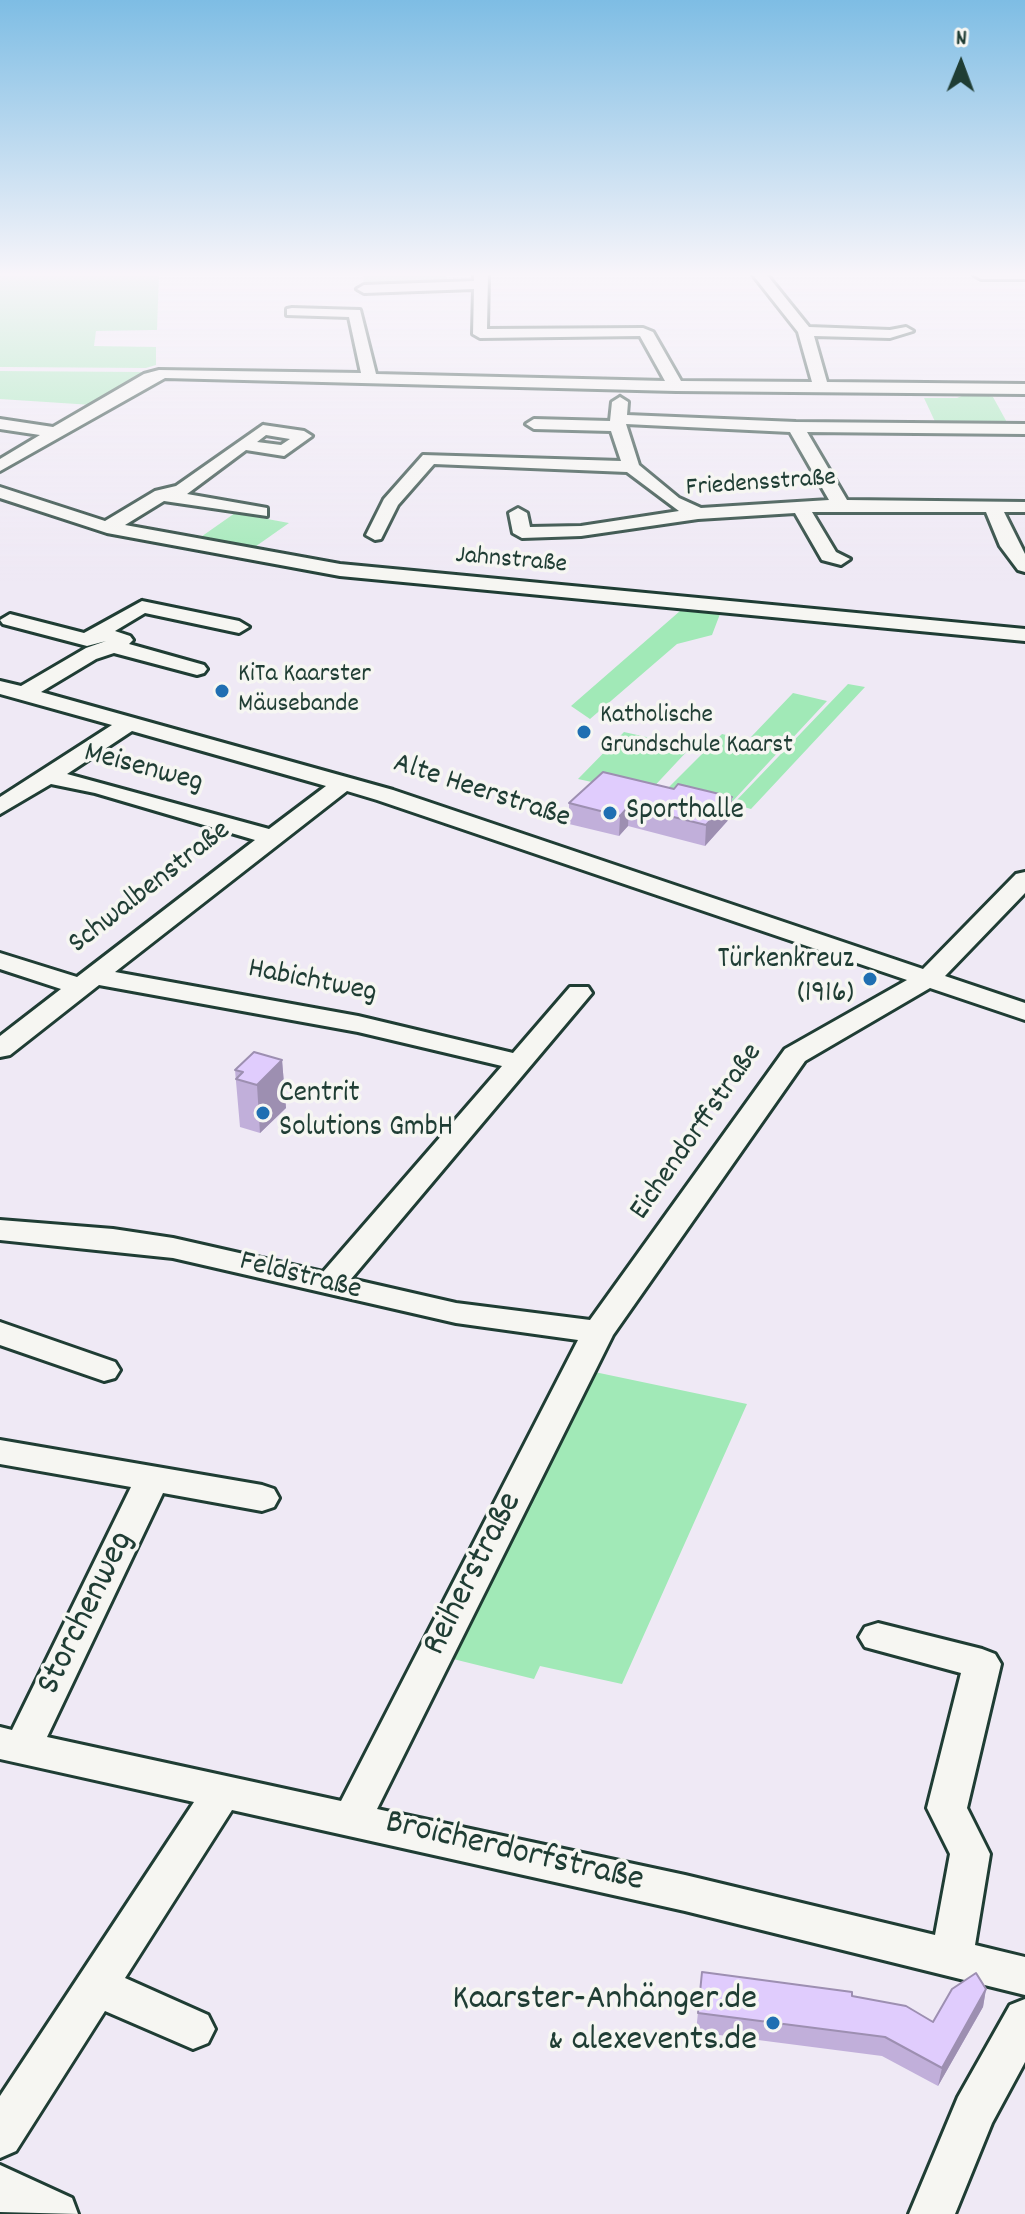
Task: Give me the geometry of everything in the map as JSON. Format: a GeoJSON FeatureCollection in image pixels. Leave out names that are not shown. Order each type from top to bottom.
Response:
{"type":"FeatureCollection","features":[{"type":"Feature","properties":{"kind":"street"},"geometry":{"type":"LineString","coordinates":[[1,464],[148,378]]}},
{"type":"Feature","properties":{"kind":"street"},"geometry":{"type":"LineString","coordinates":[[321,378],[821,387],[1016,413]]}},
{"type":"Feature","properties":{"kind":"street"},"geometry":{"type":"LineString","coordinates":[[672,378],[676,386]]}},
{"type":"Feature","properties":{"kind":"street"},"geometry":{"type":"LineString","coordinates":[[819,378],[821,387]]}},
{"type":"Feature","properties":{"kind":"street"},"geometry":{"type":"LineString","coordinates":[[623,385],[618,422],[631,467],[673,502],[698,514]]}},
{"type":"Feature","properties":{"kind":"street"},"geometry":{"type":"LineString","coordinates":[[1016,413],[1025,389]]}},
{"type":"Feature","properties":{"kind":"street"},"geometry":{"type":"LineString","coordinates":[[534,424],[618,422],[796,427],[1016,413]]}},
{"type":"Feature","properties":{"kind":"street"},"geometry":{"type":"LineString","coordinates":[[0,424],[58,433]]}},
{"type":"Feature","properties":{"kind":"street"},"geometry":{"type":"LineString","coordinates":[[796,427],[841,505]]}},
{"type":"Feature","properties":{"kind":"street"},"geometry":{"type":"LineString","coordinates":[[107,528],[161,495],[182,490],[243,445]]}},
{"type":"Feature","properties":{"kind":"street"},"geometry":{"type":"LineString","coordinates":[[375,535],[390,503],[429,459],[631,467]]}},
{"type":"Feature","properties":{"kind":"street","name":"Jahnstraße"},"geometry":{"type":"LineString","coordinates":[[0,492],[64,517],[107,528],[371,574],[1025,635]]}},
{"type":"Feature","properties":{"kind":"street"},"geometry":{"type":"LineString","coordinates":[[161,495],[261,512]]}},
{"type":"Feature","properties":{"kind":"street"},"geometry":{"type":"LineString","coordinates":[[992,506],[1009,546],[1025,566]]}},
{"type":"Feature","properties":{"kind":"street"},"geometry":{"type":"LineString","coordinates":[[800,507],[829,556],[841,559]]}},
{"type":"Feature","properties":{"kind":"street","name":"Friedensstraße"},"geometry":{"type":"LineString","coordinates":[[518,513],[522,533],[608,529],[698,514],[800,507],[1025,507]]}},
{"type":"Feature","properties":{"kind":"street"},"geometry":{"type":"LineString","coordinates":[[11,690],[98,643],[142,607],[239,627]]}},
{"type":"Feature","properties":{"kind":"street"},"geometry":{"type":"LineString","coordinates":[[10,620],[197,669]]}},
{"type":"Feature","properties":{"kind":"street","name":"Alte Heerstraße"},"geometry":{"type":"LineString","coordinates":[[11,690],[344,783],[1025,1012]]}},
{"type":"Feature","properties":{"kind":"street"},"geometry":{"type":"LineString","coordinates":[[0,807],[130,723]]}},
{"type":"Feature","properties":{"kind":"street","name":"Meisenweg"},"geometry":{"type":"LineString","coordinates":[[46,776],[99,787],[270,837]]}},
{"type":"Feature","properties":{"kind":"street","name":"Schwalbenstraße"},"geometry":{"type":"LineString","coordinates":[[0,1049],[270,837],[344,783]]}},
{"type":"Feature","properties":{"kind":"street","name":"Eichendorffstraße"},"geometry":{"type":"LineString","coordinates":[[598,1332],[795,1055],[928,979],[1025,879]]}},
{"type":"Feature","properties":{"kind":"street","name":"Habichtweg"},"geometry":{"type":"LineString","coordinates":[[0,961],[85,981],[358,1024],[519,1062]]}},
{"type":"Feature","properties":{"kind":"street"},"geometry":{"type":"LineString","coordinates":[[329,1285],[579,993]]}},
{"type":"Feature","properties":{"kind":"street","name":"Feldstraße"},"geometry":{"type":"LineString","coordinates":[[0,1230],[101,1237],[173,1248],[493,1320],[598,1332]]}},
{"type":"Feature","properties":{"kind":"street","name":"Reiherstraße"},"geometry":{"type":"LineString","coordinates":[[352,1818],[598,1332]]}},
{"type":"Feature","properties":{"kind":"street"},"geometry":{"type":"LineString","coordinates":[[0,1333],[104,1370]]}},
{"type":"Feature","properties":{"kind":"street"},"geometry":{"type":"LineString","coordinates":[[0,1452],[262,1498]]}},
{"type":"Feature","properties":{"kind":"street","name":"Storchenweg"},"geometry":{"type":"LineString","coordinates":[[12,1745],[152,1480]]}},
{"type":"Feature","properties":{"kind":"street"},"geometry":{"type":"LineString","coordinates":[[878,1637],[982,1664],[947,1808],[970,1854],[952,1958]]}},
{"type":"Feature","properties":{"kind":"street","name":"Broicherdorfstraße"},"geometry":{"type":"LineString","coordinates":[[12,1745],[352,1818],[1025,1976]]}},
{"type":"Feature","properties":{"kind":"street"},"geometry":{"type":"LineString","coordinates":[[0,2136],[223,1790]]}},
{"type":"Feature","properties":{"kind":"street"},"geometry":{"type":"LineString","coordinates":[[96,1986],[193,2029]]}},
{"type":"Feature","properties":{"kind":"street"},"geometry":{"type":"LineString","coordinates":[[932,2214],[974,2112],[1025,2019]]}},
{"type":"Feature","properties":{"kind":"street"},"geometry":{"type":"LineString","coordinates":[[0,2188],[55,2214]]}},
{"type":"Feature","properties":{"kind":"green space"},"geometry":{"type":"Polygon","coordinates":[[[0,378],[134,378],[92,405],[0,399],[0,378]]]}},
{"type":"Feature","properties":{"kind":"green space"},"geometry":{"type":"Polygon","coordinates":[[[971,392],[993,397],[1009,426],[938,428],[924,398],[957,398],[971,392]]]}},
{"type":"Feature","properties":{"kind":"green space"},"geometry":{"type":"Polygon","coordinates":[[[235,513],[289,523],[252,549],[198,539],[235,513]]]}},
{"type":"Feature","properties":{"kind":"green space"},"geometry":{"type":"Polygon","coordinates":[[[680,611],[720,614],[712,635],[677,644],[590,719],[571,706],[680,611]]]}},
{"type":"Feature","properties":{"kind":"green space"},"geometry":{"type":"Polygon","coordinates":[[[848,684],[865,687],[751,809],[733,804],[848,684]]]}},
{"type":"Feature","properties":{"kind":"green space"},"geometry":{"type":"Polygon","coordinates":[[[793,693],[827,701],[786,745],[751,737],[793,693]]]}},
{"type":"Feature","properties":{"kind":"green space"},"geometry":{"type":"Polygon","coordinates":[[[624,732],[691,747],[647,794],[578,779],[624,732]]]}},
{"type":"Feature","properties":{"kind":"green space"},"geometry":{"type":"Polygon","coordinates":[[[722,734],[782,748],[731,803],[668,788],[722,734]]]}},
{"type":"Feature","properties":{"kind":"green space"},"geometry":{"type":"Polygon","coordinates":[[[585,1370],[747,1404],[622,1684],[540,1666],[534,1679],[441,1656],[585,1370]]]}},
{"type":"Feature","properties":{"kind":"building"},"geometry":{"type":"Polygon","coordinates":[[[603,772],[674,789],[678,784],[732,797],[706,825],[629,806],[620,816],[569,803],[603,772]]]}},
{"type":"Feature","properties":{"kind":"building"},"geometry":{"type":"Polygon","coordinates":[[[254,1052],[282,1060],[257,1085],[236,1079],[243,1072],[235,1070],[254,1052]]]}},
{"type":"Feature","properties":{"kind":"building"},"geometry":{"type":"Polygon","coordinates":[[[702,1972],[852,1992],[852,1996],[906,2006],[933,2022],[952,1989],[976,1973],[986,1989],[942,2068],[885,2037],[698,2013],[702,1972]]]}},
{"type":"Feature","properties":{"kind":"place","name":"KiTa Kaarster Mäusebande"},"geometry":{"type":"Point","coordinates":[222,691]}},
{"type":"Feature","properties":{"kind":"place","name":"Katholische Grundschule Kaarst"},"geometry":{"type":"Point","coordinates":[584,732]}},
{"type":"Feature","properties":{"kind":"place","name":"Sporthalle"},"geometry":{"type":"Point","coordinates":[610,813]}},
{"type":"Feature","properties":{"kind":"place","name":"Türkenkreuz (1916)"},"geometry":{"type":"Point","coordinates":[870,979]}},
{"type":"Feature","properties":{"kind":"place","name":"Centrit Solutions GmbH"},"geometry":{"type":"Point","coordinates":[263,1113]}},
{"type":"Feature","properties":{"kind":"place","name":"Kaarster-Anhänger.de & alexevents.de"},"geometry":{"type":"Point","coordinates":[773,2023]}}]}
